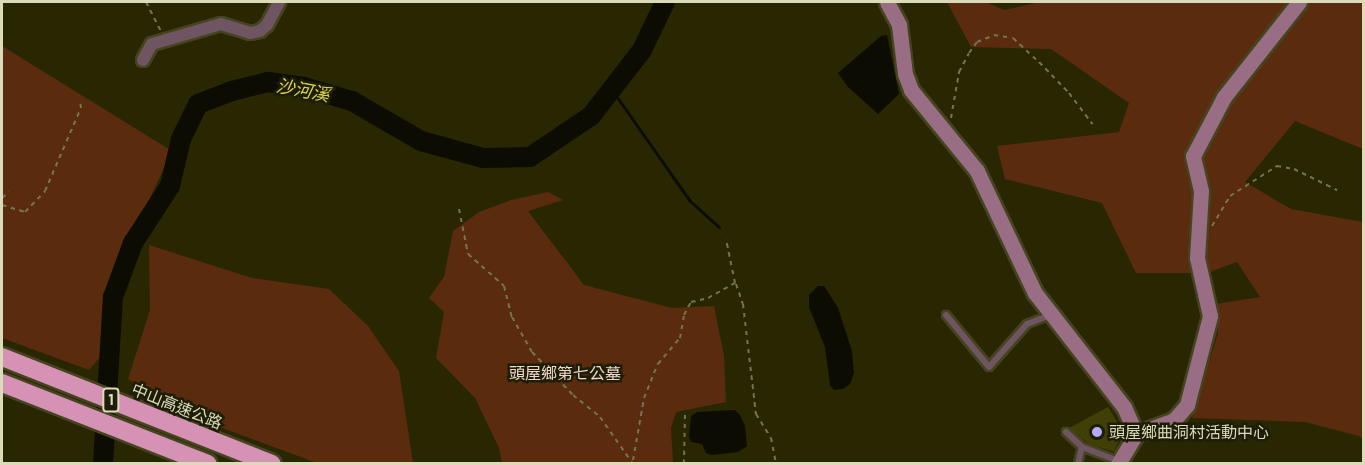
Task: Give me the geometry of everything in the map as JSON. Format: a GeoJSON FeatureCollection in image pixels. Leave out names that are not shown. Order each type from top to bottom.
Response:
{"type":"FeatureCollection","features":[{"type":"Feature","properties":{"kind":"highway","name":"中山高速公路"},"geometry":{"type":"LineString","coordinates":[[2,357],[272,464]]}},
{"type":"Feature","properties":{"kind":"highway","name":"1"},"geometry":{"type":"LineString","coordinates":[[2,383],[208,464]]}},
{"type":"Feature","properties":{"kind":"street"},"geometry":{"type":"LineString","coordinates":[[143,60],[152,44],[221,24],[250,33],[260,31],[267,25],[279,2]]}},
{"type":"Feature","properties":{"kind":"street"},"geometry":{"type":"LineString","coordinates":[[887,2],[899,25],[905,74],[911,90],[977,171],[1035,293],[1125,407],[1136,434]]}},
{"type":"Feature","properties":{"kind":"street"},"geometry":{"type":"LineString","coordinates":[[1118,462],[1136,434],[1174,420],[1187,405],[1210,316],[1197,258],[1201,191],[1193,156],[1224,97],[1299,2]]}},
{"type":"Feature","properties":{"kind":"lane"},"geometry":{"type":"LineString","coordinates":[[946,315],[989,367],[1027,324],[1051,315]]}},
{"type":"Feature","properties":{"kind":"lane"},"geometry":{"type":"LineString","coordinates":[[1066,432],[1082,447],[1118,462]]}},
{"type":"Feature","properties":{"kind":"lane"},"geometry":{"type":"LineString","coordinates":[[1078,464],[1082,447]]}},
{"type":"Feature","properties":{"kind":"path"},"geometry":{"type":"LineString","coordinates":[[146,2],[165,39]]}},
{"type":"Feature","properties":{"kind":"path"},"geometry":{"type":"LineString","coordinates":[[948,134],[959,72],[977,42],[994,35],[1012,38],[1039,62],[1070,93],[1092,124]]}},
{"type":"Feature","properties":{"kind":"path"},"geometry":{"type":"LineString","coordinates":[[2,205],[25,212],[45,191],[81,108],[80,101]]}},
{"type":"Feature","properties":{"kind":"path"},"geometry":{"type":"LineString","coordinates":[[1209,230],[1230,196],[1277,165],[1294,169],[1337,190]]}},
{"type":"Feature","properties":{"kind":"path"},"geometry":{"type":"LineString","coordinates":[[2,198],[9,192]]}},
{"type":"Feature","properties":{"kind":"path"},"geometry":{"type":"LineString","coordinates":[[459,209],[468,254],[504,286],[512,317],[532,352],[573,395],[600,417],[633,462]]}},
{"type":"Feature","properties":{"kind":"path"},"geometry":{"type":"LineString","coordinates":[[726,238],[735,284],[743,304],[756,414],[771,438],[776,464]]}},
{"type":"Feature","properties":{"kind":"path"},"geometry":{"type":"LineString","coordinates":[[633,462],[644,398],[658,364],[680,338],[684,315],[692,302],[708,298],[735,284]]}},
{"type":"Feature","properties":{"kind":"path"},"geometry":{"type":"LineString","coordinates":[[684,464],[685,414]]}},
{"type":"Feature","properties":{"kind":"green space"},"geometry":{"type":"Polygon","coordinates":[[[947,2],[986,2],[1004,10],[1040,2],[1363,2],[1363,149],[1295,121],[1245,182],[1291,209],[1363,222],[1363,439],[1305,422],[1192,418],[1218,333],[1216,304],[1260,297],[1237,262],[1207,273],[1136,273],[1102,203],[1005,179],[997,146],[1119,132],[1129,103],[1051,49],[971,47],[947,2]]]}},
{"type":"Feature","properties":{"kind":"green space"},"geometry":{"type":"Polygon","coordinates":[[[2,46],[172,151],[111,281],[101,356],[89,370],[2,338],[2,46]]]}},
{"type":"Feature","properties":{"kind":"green space","name":"頭屋鄉第七公墓"},"geometry":{"type":"Polygon","coordinates":[[[548,192],[563,200],[528,211],[584,285],[672,308],[714,306],[724,356],[726,402],[676,412],[671,428],[673,463],[502,463],[499,448],[475,398],[436,358],[444,312],[429,298],[444,277],[453,231],[479,212],[511,200],[548,192]]]}},
{"type":"Feature","properties":{"kind":"green space"},"geometry":{"type":"Polygon","coordinates":[[[149,245],[252,278],[329,289],[368,326],[399,371],[413,463],[317,463],[198,419],[128,379],[150,310],[149,245]]]}},
{"type":"Feature","properties":{"kind":"shaded area"},"geometry":{"type":"Polygon","coordinates":[[[887,35],[899,94],[878,114],[848,87],[838,73],[881,36],[887,35]]]}},
{"type":"Feature","properties":{"kind":"shaded area"},"geometry":{"type":"Polygon","coordinates":[[[818,286],[824,286],[838,308],[852,351],[854,373],[850,384],[843,389],[834,390],[830,385],[825,347],[809,307],[809,295],[818,286]]]}},
{"type":"Feature","properties":{"kind":"shaded area"},"geometry":{"type":"Polygon","coordinates":[[[735,410],[745,426],[747,446],[738,452],[712,455],[706,453],[702,444],[691,442],[689,437],[691,416],[697,412],[735,410]]]}},
{"type":"Feature","properties":{"kind":"building","name":"頭屋鄉曲洞村活動中心"},"geometry":{"type":"Polygon","coordinates":[[[1108,407],[1119,425],[1121,436],[1114,452],[1089,444],[1069,428],[1108,407]]]}},
{"type":"Feature","properties":{"kind":"waterway","name":"沙河溪"},"geometry":{"type":"LineString","coordinates":[[103,464],[113,297],[133,243],[170,186],[181,139],[198,104],[232,91],[269,82],[304,87],[352,101],[421,141],[483,158],[530,157],[591,116],[642,50],[665,2]]}},
{"type":"Feature","properties":{"kind":"waterway"},"geometry":{"type":"LineString","coordinates":[[612,90],[690,201],[719,227]]}},
{"type":"Feature","properties":{"kind":"place","name":"頭屋鄉曲洞村活動中心"},"geometry":{"type":"Point","coordinates":[1097,432]}}]}
